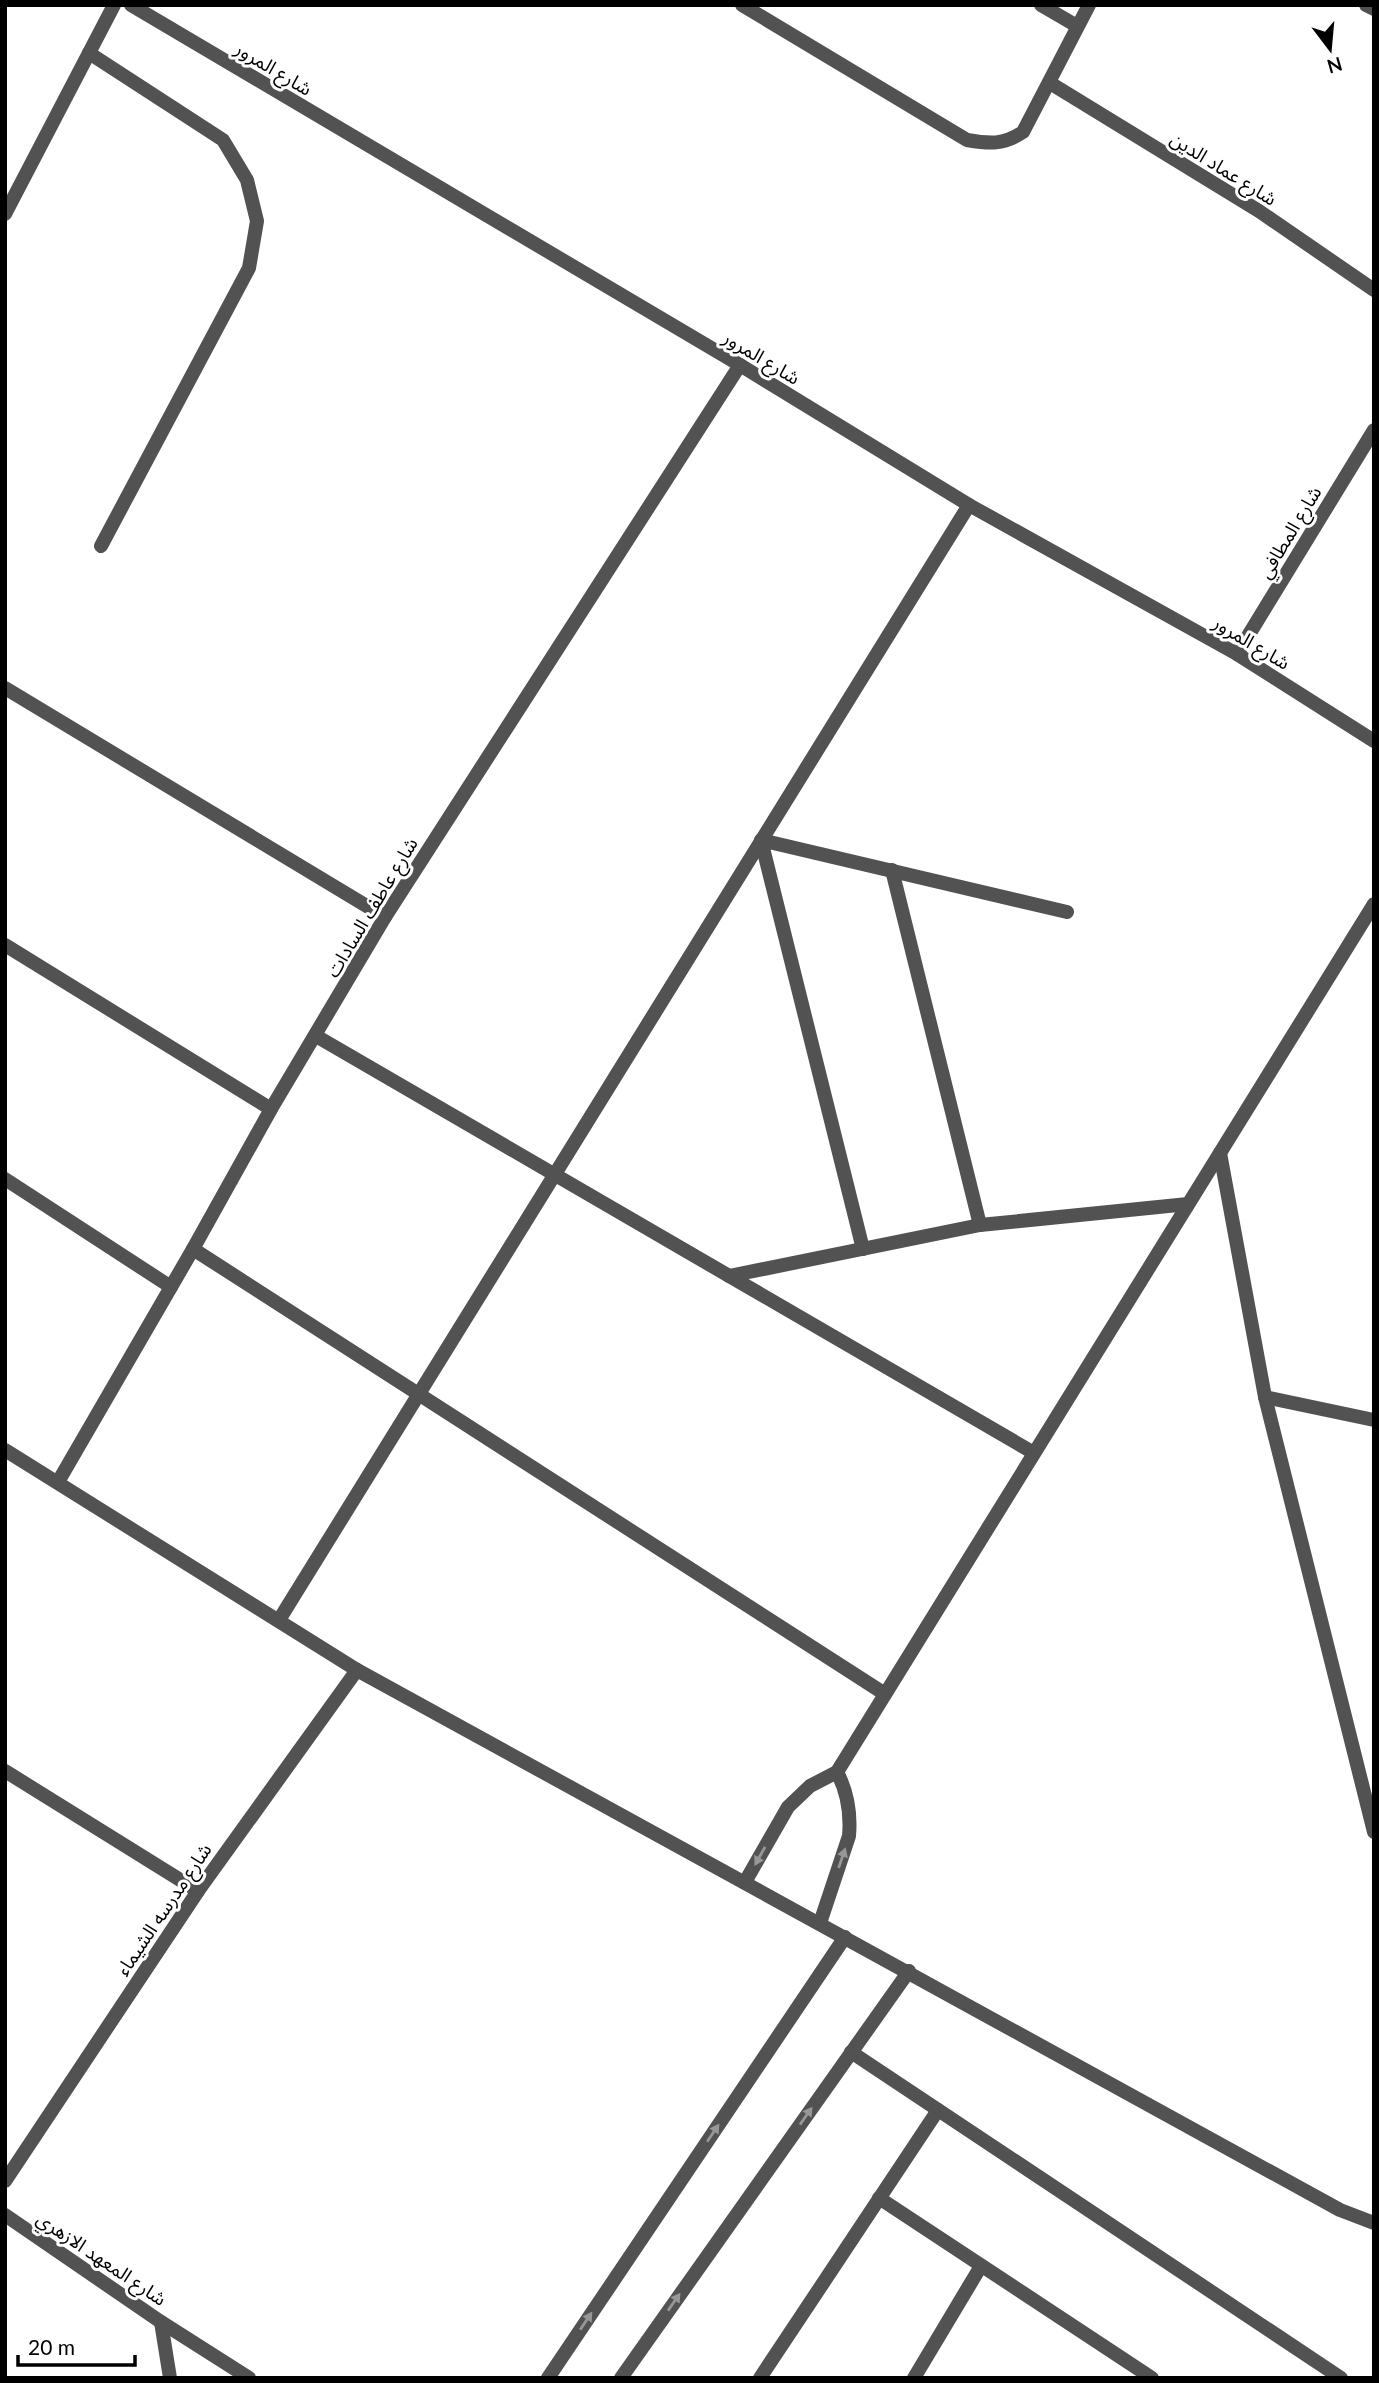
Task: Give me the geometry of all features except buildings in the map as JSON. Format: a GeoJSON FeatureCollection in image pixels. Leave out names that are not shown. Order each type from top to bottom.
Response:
{"type":"FeatureCollection","features":[{"type":"Feature","properties":{"kind":"street"},"geometry":{"type":"LineString","coordinates":[[5,214],[114,5]]}},
{"type":"Feature","properties":{"kind":"street","name":"شارع المرور"},"geometry":{"type":"LineString","coordinates":[[131,5],[740,365],[969,505],[1237,654],[1374,741]]}},
{"type":"Feature","properties":{"kind":"street"},"geometry":{"type":"LineString","coordinates":[[742,5],[967,140],[988,144],[1009,141],[1023,132],[1088,5]]}},
{"type":"Feature","properties":{"kind":"street"},"geometry":{"type":"LineString","coordinates":[[1041,5],[1077,26]]}},
{"type":"Feature","properties":{"kind":"street"},"geometry":{"type":"LineString","coordinates":[[1366,5],[1374,9]]}},
{"type":"Feature","properties":{"kind":"street"},"geometry":{"type":"LineString","coordinates":[[89,53],[223,140],[247,180],[257,221],[249,268],[102,546]]}},
{"type":"Feature","properties":{"kind":"street","name":"شارع عماد الدين"},"geometry":{"type":"LineString","coordinates":[[1050,83],[1259,211],[1374,290]]}},
{"type":"Feature","properties":{"kind":"street","name":"شارع عاطف السادات"},"geometry":{"type":"LineString","coordinates":[[58,1482],[271,1109],[385,917],[740,365]]}},
{"type":"Feature","properties":{"kind":"street","name":"شارع المطافي"},"geometry":{"type":"LineString","coordinates":[[1237,654],[1374,430]]}},
{"type":"Feature","properties":{"kind":"street"},"geometry":{"type":"LineString","coordinates":[[279,1620],[969,505]]}},
{"type":"Feature","properties":{"kind":"street"},"geometry":{"type":"LineString","coordinates":[[5,688],[385,917]]}},
{"type":"Feature","properties":{"kind":"street"},"geometry":{"type":"LineString","coordinates":[[761,840],[1067,912]]}},
{"type":"Feature","properties":{"kind":"street"},"geometry":{"type":"LineString","coordinates":[[761,840],[863,1249]]}},
{"type":"Feature","properties":{"kind":"street"},"geometry":{"type":"LineString","coordinates":[[892,870],[981,1225]]}},
{"type":"Feature","properties":{"kind":"street"},"geometry":{"type":"LineString","coordinates":[[746,1882],[788,1807],[810,1786],[837,1772],[1374,904]]}},
{"type":"Feature","properties":{"kind":"street"},"geometry":{"type":"LineString","coordinates":[[5,944],[271,1109]]}},
{"type":"Feature","properties":{"kind":"street"},"geometry":{"type":"LineString","coordinates":[[316,1036],[1034,1453]]}},
{"type":"Feature","properties":{"kind":"street"},"geometry":{"type":"LineString","coordinates":[[1220,1153],[1265,1397],[1374,1832]]}},
{"type":"Feature","properties":{"kind":"street"},"geometry":{"type":"LineString","coordinates":[[5,1179],[171,1287]]}},
{"type":"Feature","properties":{"kind":"street"},"geometry":{"type":"LineString","coordinates":[[729,1276],[981,1225],[1188,1204]]}},
{"type":"Feature","properties":{"kind":"street"},"geometry":{"type":"LineString","coordinates":[[193,1249],[884,1694]]}},
{"type":"Feature","properties":{"kind":"street"},"geometry":{"type":"LineString","coordinates":[[1265,1397],[1374,1420]]}},
{"type":"Feature","properties":{"kind":"street"},"geometry":{"type":"LineString","coordinates":[[5,1450],[357,1670],[1340,2210],[1374,2223]]}},
{"type":"Feature","properties":{"kind":"street","name":"شارع مدرسه الشيماء"},"geometry":{"type":"LineString","coordinates":[[7,2178],[198,1891],[357,1670]]}},
{"type":"Feature","properties":{"kind":"street"},"geometry":{"type":"LineString","coordinates":[[5,1771],[198,1891]]}},
{"type":"Feature","properties":{"kind":"street"},"geometry":{"type":"LineString","coordinates":[[820,1923],[849,1836],[847,1797],[837,1772]]}},
{"type":"Feature","properties":{"kind":"street"},"geometry":{"type":"LineString","coordinates":[[548,2378],[845,1937]]}},
{"type":"Feature","properties":{"kind":"street"},"geometry":{"type":"LineString","coordinates":[[621,2378],[909,1971]]}},
{"type":"Feature","properties":{"kind":"street"},"geometry":{"type":"LineString","coordinates":[[851,2052],[1341,2378]]}},
{"type":"Feature","properties":{"kind":"street"},"geometry":{"type":"LineString","coordinates":[[760,2378],[938,2110]]}},
{"type":"Feature","properties":{"kind":"street"},"geometry":{"type":"LineString","coordinates":[[879,2198],[1152,2378]]}},
{"type":"Feature","properties":{"kind":"street","name":"شارع المعهد الازهري"},"geometry":{"type":"LineString","coordinates":[[5,2214],[249,2378]]}},
{"type":"Feature","properties":{"kind":"street"},"geometry":{"type":"LineString","coordinates":[[914,2378],[981,2266]]}},
{"type":"Feature","properties":{"kind":"street"},"geometry":{"type":"LineString","coordinates":[[162,2322],[170,2378]]}}]}
